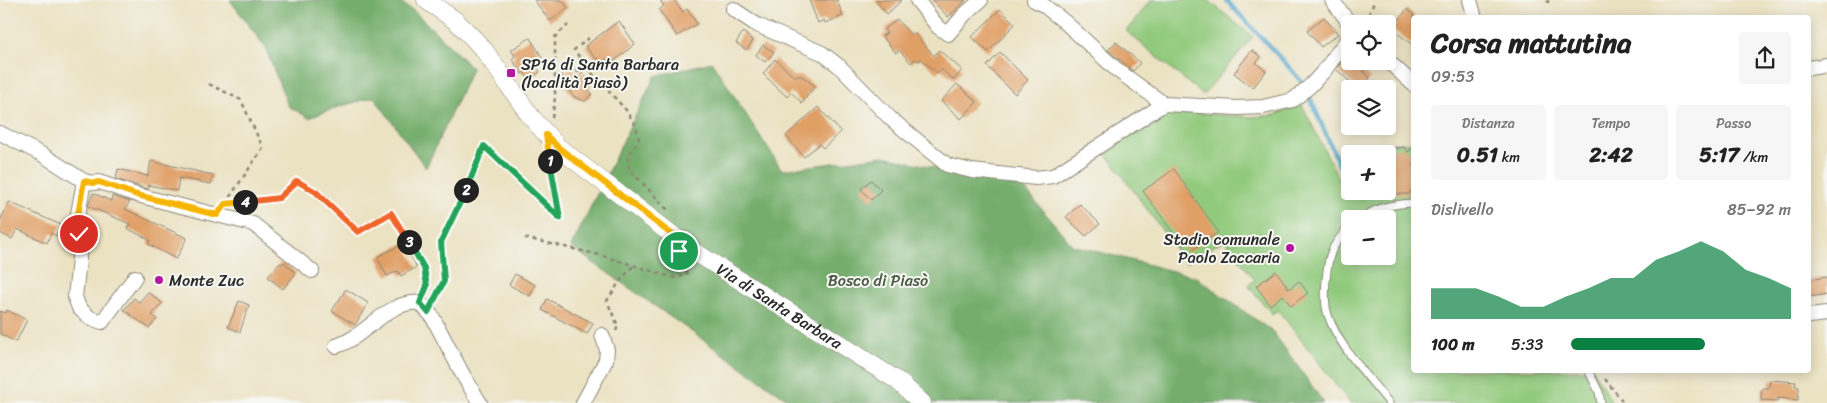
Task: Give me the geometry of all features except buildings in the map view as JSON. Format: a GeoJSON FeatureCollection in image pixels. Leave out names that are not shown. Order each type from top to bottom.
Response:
{"type":"FeatureCollection","features":[{"type":"Feature","properties":{"kind":"street","name":"Via di Santa Barbara"},"geometry":{"type":"LineString","coordinates":[[426,0],[456,21],[484,50],[531,117],[559,148],[683,243],[898,381],[922,403]]}},
{"type":"Feature","properties":{"kind":"street"},"geometry":{"type":"LineString","coordinates":[[917,0],[938,27],[948,34],[964,15],[981,0]]}},
{"type":"Feature","properties":{"kind":"street"},"geometry":{"type":"LineString","coordinates":[[1034,0],[1066,23],[1117,70],[1164,104],[1237,108],[1263,107],[1293,100],[1324,71],[1341,48]]}},
{"type":"Feature","properties":{"kind":"street"},"geometry":{"type":"LineString","coordinates":[[1332,0],[1343,15]]}},
{"type":"Feature","properties":{"kind":"street"},"geometry":{"type":"LineString","coordinates":[[1470,0],[1474,15]]}},
{"type":"Feature","properties":{"kind":"street"},"geometry":{"type":"LineString","coordinates":[[733,9],[757,25],[822,53],[839,66],[891,119],[922,146],[947,164],[972,172],[1036,178],[1053,176],[1164,104]]}},
{"type":"Feature","properties":{"kind":"street"},"geometry":{"type":"LineString","coordinates":[[1811,68],[1827,65]]}},
{"type":"Feature","properties":{"kind":"street"},"geometry":{"type":"LineString","coordinates":[[1396,68],[1411,82]]}},
{"type":"Feature","properties":{"kind":"street"},"geometry":{"type":"LineString","coordinates":[[0,133],[43,155],[84,181],[99,182],[137,195],[221,209],[253,224],[312,271]]}},
{"type":"Feature","properties":{"kind":"street"},"geometry":{"type":"LineString","coordinates":[[84,181],[78,214],[79,260],[75,297],[79,308],[90,318],[102,322],[135,277]]}},
{"type":"Feature","properties":{"kind":"street"},"geometry":{"type":"LineString","coordinates":[[336,346],[348,343],[395,309],[410,302],[424,307],[480,403]]}},
{"type":"Feature","properties":{"kind":"street"},"geometry":{"type":"LineString","coordinates":[[1811,316],[1827,314]]}},
{"type":"Feature","properties":{"kind":"street"},"geometry":{"type":"LineString","coordinates":[[583,403],[606,360],[607,350],[602,336]]}},
{"type":"Feature","properties":{"kind":"lane"},"geometry":{"type":"LineString","coordinates":[[1372,210],[1397,204],[1411,203]]}},
{"type":"Feature","properties":{"kind":"lane"},"geometry":{"type":"LineString","coordinates":[[1341,236],[1336,241],[1327,261],[1325,293],[1328,314],[1338,338],[1390,403]]}},
{"type":"Feature","properties":{"kind":"lane"},"geometry":{"type":"LineString","coordinates":[[1590,373],[1599,392],[1601,403]]}},
{"type":"Feature","properties":{"kind":"path"},"geometry":{"type":"LineString","coordinates":[[1368,15],[1375,0]]}},
{"type":"Feature","properties":{"kind":"path"},"geometry":{"type":"LineString","coordinates":[[546,135],[553,116],[555,98],[555,37],[568,25]]}},
{"type":"Feature","properties":{"kind":"path"},"geometry":{"type":"LineString","coordinates":[[589,38],[574,50],[589,70],[626,110],[636,126],[639,140],[630,153],[627,162],[630,170],[670,212]]}},
{"type":"Feature","properties":{"kind":"path"},"geometry":{"type":"LineString","coordinates":[[209,84],[241,100],[263,148],[221,209]]}},
{"type":"Feature","properties":{"kind":"path"},"geometry":{"type":"LineString","coordinates":[[424,307],[444,281],[441,242],[470,182],[484,146],[560,218],[550,160]]}},
{"type":"Feature","properties":{"kind":"path"},"geometry":{"type":"LineString","coordinates":[[221,209],[279,198],[297,181],[316,192],[358,232],[391,213],[424,268],[427,286],[424,307]]}},
{"type":"Feature","properties":{"kind":"path"},"geometry":{"type":"LineString","coordinates":[[525,238],[600,255],[674,278],[687,275],[679,251],[683,243]]}},
{"type":"Feature","properties":{"kind":"path"},"geometry":{"type":"LineString","coordinates":[[607,350],[618,326],[607,301],[620,281],[634,265]]}},
{"type":"Feature","properties":{"kind":"path"},"geometry":{"type":"LineString","coordinates":[[1604,377],[1624,403]]}},
{"type":"Feature","properties":{"kind":"green space"},"geometry":{"type":"Polygon","coordinates":[[[230,0],[397,0],[414,11],[472,68],[426,168],[374,97],[338,107],[309,118],[288,106],[265,47],[230,0]]]}},
{"type":"Feature","properties":{"kind":"green space"},"geometry":{"type":"Polygon","coordinates":[[[1151,0],[1208,0],[1253,37],[1203,95],[1126,31],[1151,0]]]}},
{"type":"Feature","properties":{"kind":"green space","name":"Bosco di Piasò"},"geometry":{"type":"Polygon","coordinates":[[[712,62],[782,170],[884,156],[1024,188],[1072,245],[1196,277],[1273,332],[1324,403],[793,403],[571,247],[655,76],[712,62]]]}},
{"type":"Feature","properties":{"kind":"green space","name":"Stadio comunale Paolo Zaccaria"},"geometry":{"type":"Polygon","coordinates":[[[1302,105],[1341,182],[1341,200],[1396,200],[1396,145],[1376,145],[1411,142],[1411,373],[1595,373],[1612,403],[1350,403],[1278,310],[1272,314],[1248,285],[1255,280],[1224,240],[1186,263],[1106,153],[1165,111],[1253,117],[1275,115],[1302,105]]]}},
{"type":"Feature","properties":{"kind":"waterway"},"geometry":{"type":"LineString","coordinates":[[1226,0],[1305,86],[1341,169]]}},
{"type":"Feature","properties":{"kind":"place","name":"SP16 di Santa Barbara (località Piasò)"},"geometry":{"type":"Point","coordinates":[511,73]}},
{"type":"Feature","properties":{"kind":"place","name":"Stadio comunale Paolo Zaccaria"},"geometry":{"type":"Point","coordinates":[1290,248]}},
{"type":"Feature","properties":{"kind":"place","name":"Monte Zuc"},"geometry":{"type":"Point","coordinates":[159,280]}},
{"type":"Feature","properties":{"kind":"route"},"geometry":{"type":"LineString","coordinates":[[79,234],[78,214],[84,181],[99,182],[137,195],[217,215],[225,204],[279,198],[297,181],[316,192],[358,232],[391,213],[424,268],[427,286],[420,303],[428,312],[444,281],[441,242],[470,182],[484,146],[560,218],[546,135],[559,148],[683,243],[679,251]]}}]}
